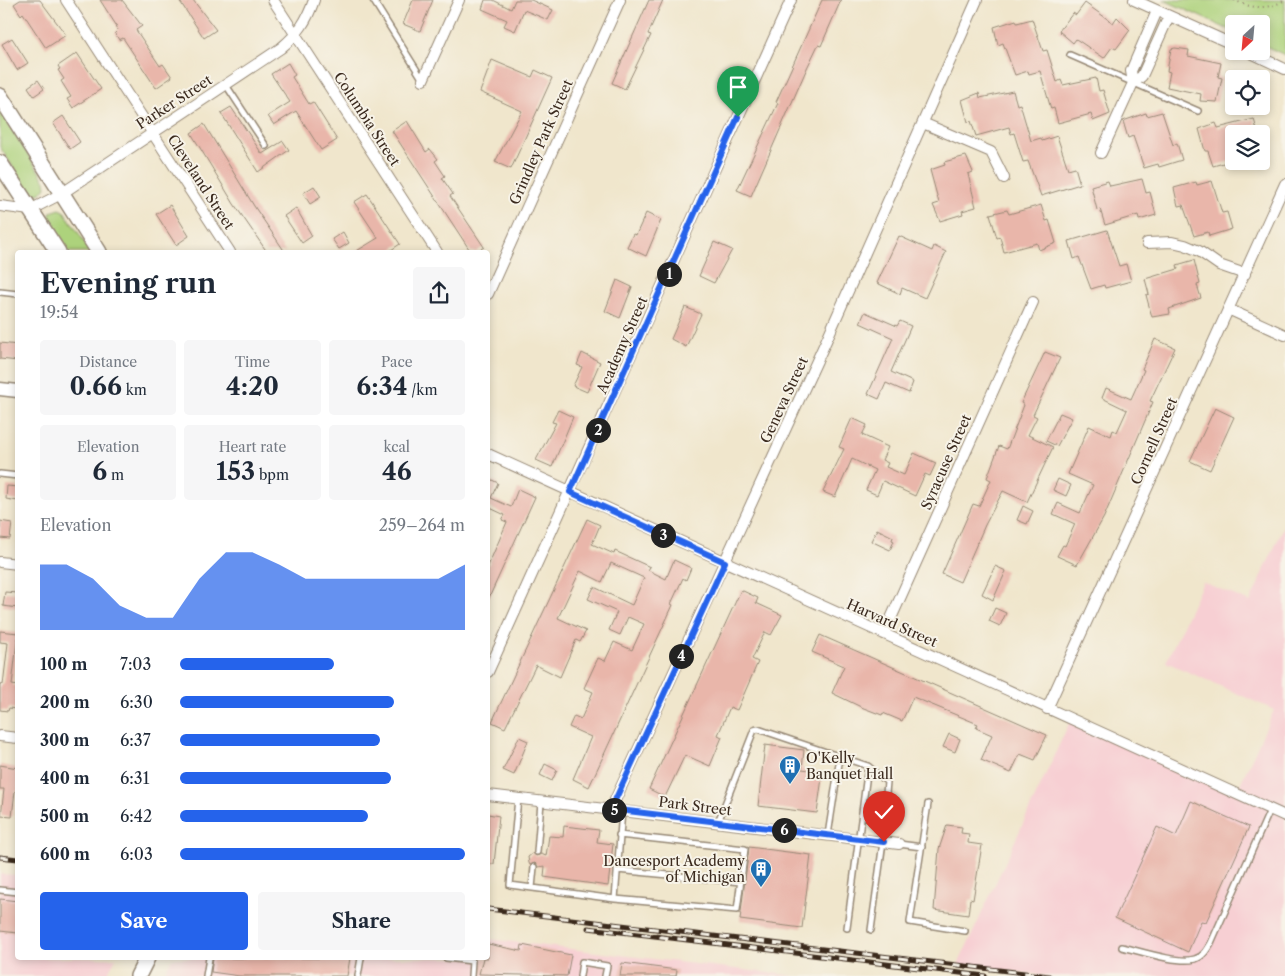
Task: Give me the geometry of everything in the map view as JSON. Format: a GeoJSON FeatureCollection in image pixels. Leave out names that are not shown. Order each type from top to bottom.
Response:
{"type":"FeatureCollection","features":[{"type":"Feature","properties":{"kind":"main road"},"geometry":{"type":"LineString","coordinates":[[0,96],[98,250]]}},
{"type":"Feature","properties":{"kind":"main road"},"geometry":{"type":"LineString","coordinates":[[0,163],[57,250]]}},
{"type":"Feature","properties":{"kind":"main road"},"geometry":{"type":"LineString","coordinates":[[138,976],[146,960]]}},
{"type":"Feature","properties":{"kind":"street","name":"Cleveland Street"},"geometry":{"type":"LineString","coordinates":[[66,0],[229,250]]}},
{"type":"Feature","properties":{"kind":"street","name":"Columbia Street"},"geometry":{"type":"LineString","coordinates":[[273,0],[436,250]]}},
{"type":"Feature","properties":{"kind":"street","name":"Parker Street"},"geometry":{"type":"LineString","coordinates":[[30,210],[61,194],[296,36],[307,20],[314,0]]}},
{"type":"Feature","properties":{"kind":"street"},"geometry":{"type":"LineString","coordinates":[[423,80],[459,0]]}},
{"type":"Feature","properties":{"kind":"street","name":"Grindley Park Street"},"geometry":{"type":"LineString","coordinates":[[490,290],[620,0]]}},
{"type":"Feature","properties":{"kind":"street","name":"Academy Street"},"geometry":{"type":"LineString","coordinates":[[490,668],[791,0]]}},
{"type":"Feature","properties":{"kind":"street","name":"Geneva Street"},"geometry":{"type":"LineString","coordinates":[[617,810],[725,562],[977,0]]}},
{"type":"Feature","properties":{"kind":"street"},"geometry":{"type":"LineString","coordinates":[[1134,0],[1225,41]]}},
{"type":"Feature","properties":{"kind":"street"},"geometry":{"type":"LineString","coordinates":[[1100,153],[1133,82],[1132,71],[1157,11]]}},
{"type":"Feature","properties":{"kind":"street"},"geometry":{"type":"LineString","coordinates":[[1133,82],[1142,76],[1169,16]]}},
{"type":"Feature","properties":{"kind":"street"},"geometry":{"type":"LineString","coordinates":[[1267,60],[1285,68]]}},
{"type":"Feature","properties":{"kind":"street"},"geometry":{"type":"LineString","coordinates":[[923,123],[991,152],[1004,178]]}},
{"type":"Feature","properties":{"kind":"street","name":"Cornell Street"},"geometry":{"type":"LineString","coordinates":[[1047,709],[1285,184]]}},
{"type":"Feature","properties":{"kind":"street"},"geometry":{"type":"LineString","coordinates":[[0,206],[30,210]]}},
{"type":"Feature","properties":{"kind":"street"},"geometry":{"type":"LineString","coordinates":[[1147,243],[1172,242],[1185,245],[1199,251],[1219,265],[1244,274]]}},
{"type":"Feature","properties":{"kind":"street","name":"Syracuse Street"},"geometry":{"type":"LineString","coordinates":[[884,634],[1033,302]]}},
{"type":"Feature","properties":{"kind":"street"},"geometry":{"type":"LineString","coordinates":[[1228,309],[1285,335]]}},
{"type":"Feature","properties":{"kind":"street"},"geometry":{"type":"LineString","coordinates":[[0,389],[15,391]]}},
{"type":"Feature","properties":{"kind":"street","name":"Harvard Street"},"geometry":{"type":"LineString","coordinates":[[490,458],[570,492],[1285,816]]}},
{"type":"Feature","properties":{"kind":"street"},"geometry":{"type":"LineString","coordinates":[[0,562],[15,564]]}},
{"type":"Feature","properties":{"kind":"street"},"geometry":{"type":"LineString","coordinates":[[0,736],[15,738]]}},
{"type":"Feature","properties":{"kind":"street","name":"Park Street"},"geometry":{"type":"LineString","coordinates":[[490,795],[900,844]]}},
{"type":"Feature","properties":{"kind":"lane"},"geometry":{"type":"LineString","coordinates":[[373,0],[423,80]]}},
{"type":"Feature","properties":{"kind":"lane"},"geometry":{"type":"LineString","coordinates":[[1070,55],[1198,111]]}},
{"type":"Feature","properties":{"kind":"lane"},"geometry":{"type":"LineString","coordinates":[[226,84],[266,146]]}},
{"type":"Feature","properties":{"kind":"lane"},"geometry":{"type":"LineString","coordinates":[[0,292],[15,294]]}},
{"type":"Feature","properties":{"kind":"lane"},"geometry":{"type":"LineString","coordinates":[[0,474],[15,476]]}},
{"type":"Feature","properties":{"kind":"lane"},"geometry":{"type":"LineString","coordinates":[[718,822],[754,730],[758,729],[868,766],[887,782],[888,790],[884,816],[878,819],[862,816]]}},
{"type":"Feature","properties":{"kind":"lane"},"geometry":{"type":"LineString","coordinates":[[828,835],[840,757]]}},
{"type":"Feature","properties":{"kind":"lane"},"geometry":{"type":"LineString","coordinates":[[847,928],[868,766]]}},
{"type":"Feature","properties":{"kind":"lane"},"geometry":{"type":"LineString","coordinates":[[518,798],[510,885],[615,899],[737,910],[745,848],[620,834]]}},
{"type":"Feature","properties":{"kind":"lane"},"geometry":{"type":"LineString","coordinates":[[536,852],[542,801]]}},
{"type":"Feature","properties":{"kind":"lane"},"geometry":{"type":"LineString","coordinates":[[928,804],[910,922],[965,931]]}},
{"type":"Feature","properties":{"kind":"lane"},"geometry":{"type":"LineString","coordinates":[[1122,947],[1182,960],[1192,960],[1200,957],[1211,943],[1270,809]]}},
{"type":"Feature","properties":{"kind":"lane"},"geometry":{"type":"LineString","coordinates":[[615,899],[620,834],[617,810]]}},
{"type":"Feature","properties":{"kind":"lane"},"geometry":{"type":"LineString","coordinates":[[870,930],[884,842]]}},
{"type":"Feature","properties":{"kind":"lane"},"geometry":{"type":"LineString","coordinates":[[900,844],[922,847]]}},
{"type":"Feature","properties":{"kind":"lane"},"geometry":{"type":"LineString","coordinates":[[532,888],[534,867]]}},
{"type":"Feature","properties":{"kind":"lane"},"geometry":{"type":"LineString","coordinates":[[617,870],[741,882]]}},
{"type":"Feature","properties":{"kind":"lane"},"geometry":{"type":"LineString","coordinates":[[0,890],[15,892]]}},
{"type":"Feature","properties":{"kind":"lane"},"geometry":{"type":"LineString","coordinates":[[206,976],[209,960]]}},
{"type":"Feature","properties":{"kind":"lane"},"geometry":{"type":"LineString","coordinates":[[358,976],[361,960]]}},
{"type":"Feature","properties":{"kind":"lane"},"geometry":{"type":"LineString","coordinates":[[463,960],[472,961],[471,976]]}},
{"type":"Feature","properties":{"kind":"lane"},"geometry":{"type":"LineString","coordinates":[[580,976],[582,962],[607,966],[605,976]]}},
{"type":"Feature","properties":{"kind":"path"},"geometry":{"type":"LineString","coordinates":[[1234,0],[1246,6],[1272,8],[1285,0]]}},
{"type":"Feature","properties":{"kind":"shaded area"},"geometry":{"type":"Polygon","coordinates":[[[1285,524],[1285,976],[1050,976],[958,965],[1071,719],[1236,793],[1274,710],[1166,662],[1203,582],[1250,602],[1285,524]]]}},
{"type":"Feature","properties":{"kind":"shaded area"},"geometry":{"type":"Polygon","coordinates":[[[0,874],[15,875],[15,960],[115,960],[106,976],[0,976],[0,874]]]}},
{"type":"Feature","properties":{"kind":"shaded area"},"geometry":{"type":"Polygon","coordinates":[[[490,939],[795,976],[163,976],[171,960],[490,960],[490,939]]]}},
{"type":"Feature","properties":{"kind":"green space"},"geometry":{"type":"Polygon","coordinates":[[[1164,0],[1285,0],[1285,55],[1270,48],[1270,15],[1225,15],[1225,28],[1164,0]]]}},
{"type":"Feature","properties":{"kind":"green space"},"geometry":{"type":"Polygon","coordinates":[[[0,111],[45,181],[46,187],[41,193],[33,195],[28,191],[0,147],[0,111]]]}},
{"type":"Feature","properties":{"kind":"green space"},"geometry":{"type":"Polygon","coordinates":[[[60,209],[64,211],[90,250],[66,250],[48,221],[51,212],[60,209]]]}},
{"type":"Feature","properties":{"kind":"building"},"geometry":{"type":"Polygon","coordinates":[[[20,0],[40,0],[66,35],[46,48],[23,13],[21,15],[14,4],[20,0]]]}},
{"type":"Feature","properties":{"kind":"building"},"geometry":{"type":"Polygon","coordinates":[[[100,0],[122,0],[142,26],[136,30],[160,66],[163,64],[172,77],[156,88],[123,38],[119,40],[115,33],[118,30],[116,25],[100,0]]]}},
{"type":"Feature","properties":{"kind":"building"},"geometry":{"type":"Polygon","coordinates":[[[179,0],[193,0],[216,30],[204,38],[179,0]]]}},
{"type":"Feature","properties":{"kind":"building"},"geometry":{"type":"Polygon","coordinates":[[[413,0],[433,0],[420,31],[403,24],[413,0]]]}},
{"type":"Feature","properties":{"kind":"building"},"geometry":{"type":"Polygon","coordinates":[[[485,0],[493,0],[511,9],[515,0],[531,0],[553,10],[548,20],[524,10],[515,31],[504,26],[507,20],[482,9],[485,0]]]}},
{"type":"Feature","properties":{"kind":"building"},"geometry":{"type":"Polygon","coordinates":[[[649,0],[663,0],[648,34],[651,35],[625,89],[612,83],[649,0]]]}},
{"type":"Feature","properties":{"kind":"building"},"geometry":{"type":"Polygon","coordinates":[[[822,0],[841,0],[821,46],[818,45],[807,68],[751,196],[737,190],[778,103],[776,102],[822,0]]]}},
{"type":"Feature","properties":{"kind":"building"},"geometry":{"type":"Polygon","coordinates":[[[1085,3],[1113,23],[1117,17],[1130,30],[1116,49],[1112,47],[1104,58],[1076,39],[1073,43],[1059,31],[1073,13],[1076,15],[1085,3]]]}},
{"type":"Feature","properties":{"kind":"building"},"geometry":{"type":"Polygon","coordinates":[[[1032,19],[1043,51],[1047,50],[1057,82],[1061,80],[1063,85],[1096,78],[1099,91],[1103,90],[1110,114],[1093,121],[1091,114],[1058,123],[1054,108],[1051,109],[1040,71],[1029,74],[1028,71],[1015,75],[1003,43],[998,45],[994,27],[1016,20],[1017,23],[1032,19]]]}},
{"type":"Feature","properties":{"kind":"building"},"geometry":{"type":"Polygon","coordinates":[[[12,38],[28,63],[17,70],[2,44],[12,38]]]}},
{"type":"Feature","properties":{"kind":"building"},"geometry":{"type":"Polygon","coordinates":[[[1171,49],[1189,50],[1188,56],[1221,63],[1218,77],[1222,78],[1217,102],[1200,101],[1201,94],[1167,87],[1170,72],[1167,71],[1171,49]]]}},
{"type":"Feature","properties":{"kind":"building"},"geometry":{"type":"Polygon","coordinates":[[[77,53],[101,89],[73,108],[67,99],[71,97],[61,81],[64,79],[58,70],[60,69],[58,66],[77,53]]]}},
{"type":"Feature","properties":{"kind":"building"},"geometry":{"type":"Polygon","coordinates":[[[492,60],[532,77],[535,70],[552,78],[511,169],[495,162],[522,111],[480,92],[492,60]]]}},
{"type":"Feature","properties":{"kind":"building"},"geometry":{"type":"Polygon","coordinates":[[[288,63],[295,75],[292,77],[309,104],[313,102],[337,140],[321,150],[296,111],[274,125],[268,116],[290,102],[271,74],[288,63]]]}},
{"type":"Feature","properties":{"kind":"building"},"geometry":{"type":"Polygon","coordinates":[[[38,80],[44,89],[34,96],[28,87],[38,80]]]}},
{"type":"Feature","properties":{"kind":"building"},"geometry":{"type":"Polygon","coordinates":[[[1013,91],[1017,105],[1020,104],[1031,141],[1041,138],[1042,141],[1057,136],[1068,169],[1075,167],[1080,184],[1041,196],[1028,161],[1023,162],[1014,133],[1011,134],[1009,127],[976,136],[971,121],[968,122],[962,100],[979,93],[980,98],[1013,91]]]}},
{"type":"Feature","properties":{"kind":"building"},"geometry":{"type":"Polygon","coordinates":[[[231,107],[262,154],[283,141],[289,150],[258,172],[221,113],[231,107]]]}},
{"type":"Feature","properties":{"kind":"building"},"geometry":{"type":"Polygon","coordinates":[[[1162,112],[1173,145],[1177,143],[1182,160],[1159,167],[1158,164],[1144,168],[1133,136],[1128,138],[1123,121],[1146,113],[1147,116],[1162,112]]]}},
{"type":"Feature","properties":{"kind":"building"},"geometry":{"type":"Polygon","coordinates":[[[63,116],[80,142],[70,149],[53,123],[63,116]]]}},
{"type":"Feature","properties":{"kind":"building"},"geometry":{"type":"Polygon","coordinates":[[[1254,119],[1256,125],[1230,125],[1254,119]]]}},
{"type":"Feature","properties":{"kind":"building"},"geometry":{"type":"Polygon","coordinates":[[[407,121],[426,152],[430,149],[438,159],[435,161],[445,176],[442,178],[453,194],[450,196],[484,247],[479,250],[470,250],[392,131],[407,121]]]}},
{"type":"Feature","properties":{"kind":"building"},"geometry":{"type":"Polygon","coordinates":[[[1216,123],[1218,128],[1225,126],[1225,163],[1213,166],[1208,151],[1205,151],[1199,129],[1216,123]]]}},
{"type":"Feature","properties":{"kind":"building"},"geometry":{"type":"Polygon","coordinates":[[[204,124],[254,206],[284,250],[266,250],[234,204],[191,133],[204,124]]]}},
{"type":"Feature","properties":{"kind":"building"},"geometry":{"type":"Polygon","coordinates":[[[966,156],[973,172],[968,174],[976,207],[962,211],[963,214],[940,221],[933,205],[939,203],[930,170],[945,165],[944,162],[966,156]]]}},
{"type":"Feature","properties":{"kind":"building"},"geometry":{"type":"Polygon","coordinates":[[[1142,179],[1146,193],[1150,192],[1156,215],[1139,220],[1138,215],[1105,225],[1100,209],[1097,210],[1091,186],[1108,181],[1110,186],[1142,179]]]}},
{"type":"Feature","properties":{"kind":"building"},"geometry":{"type":"Polygon","coordinates":[[[1212,181],[1222,213],[1227,212],[1232,229],[1209,236],[1208,232],[1194,236],[1183,205],[1178,206],[1174,188],[1196,182],[1197,185],[1212,181]]]}},
{"type":"Feature","properties":{"kind":"building"},"geometry":{"type":"Polygon","coordinates":[[[314,186],[321,197],[310,204],[303,193],[314,186]]]}},
{"type":"Feature","properties":{"kind":"building"},"geometry":{"type":"Polygon","coordinates":[[[367,194],[400,244],[391,250],[358,250],[378,238],[354,202],[367,194]]]}},
{"type":"Feature","properties":{"kind":"building"},"geometry":{"type":"Polygon","coordinates":[[[170,205],[189,236],[176,245],[156,214],[170,205]]]}},
{"type":"Feature","properties":{"kind":"building"},"geometry":{"type":"Polygon","coordinates":[[[1041,205],[1046,221],[1049,220],[1056,243],[1039,250],[1037,243],[1004,252],[1000,237],[997,238],[990,214],[1007,210],[1009,214],[1041,205]]]}},
{"type":"Feature","properties":{"kind":"building"},"geometry":{"type":"Polygon","coordinates":[[[296,208],[312,236],[302,243],[284,216],[296,208]]]}},
{"type":"Feature","properties":{"kind":"building"},"geometry":{"type":"Polygon","coordinates":[[[646,213],[661,220],[646,256],[627,247],[633,234],[636,235],[646,213]]]}},
{"type":"Feature","properties":{"kind":"building"},"geometry":{"type":"Polygon","coordinates":[[[1107,230],[1119,266],[1126,264],[1131,281],[1105,288],[1104,285],[1091,289],[1079,257],[1074,259],[1069,241],[1107,230]]]}},
{"type":"Feature","properties":{"kind":"building"},"geometry":{"type":"Polygon","coordinates":[[[343,232],[349,243],[339,249],[332,239],[343,232]]]}},
{"type":"Feature","properties":{"kind":"building"},"geometry":{"type":"Polygon","coordinates":[[[899,236],[932,251],[934,246],[946,252],[925,298],[902,288],[900,294],[877,283],[899,236]]]}},
{"type":"Feature","properties":{"kind":"building"},"geometry":{"type":"Polygon","coordinates":[[[714,242],[732,250],[714,283],[699,276],[714,242]]]}},
{"type":"Feature","properties":{"kind":"building"},"geometry":{"type":"Polygon","coordinates":[[[1194,260],[1200,284],[1197,285],[1201,298],[1169,309],[1170,314],[1152,317],[1146,295],[1149,294],[1145,279],[1178,269],[1177,265],[1194,260]]]}},
{"type":"Feature","properties":{"kind":"building"},"geometry":{"type":"Polygon","coordinates":[[[617,280],[632,287],[620,318],[605,311],[617,280]]]}},
{"type":"Feature","properties":{"kind":"building"},"geometry":{"type":"Polygon","coordinates":[[[685,307],[701,314],[686,347],[671,339],[685,307]]]}},
{"type":"Feature","properties":{"kind":"building"},"geometry":{"type":"Polygon","coordinates":[[[865,312],[897,326],[900,321],[911,326],[891,372],[913,382],[909,393],[886,383],[879,399],[868,394],[893,338],[860,323],[865,312]]]}},
{"type":"Feature","properties":{"kind":"building"},"geometry":{"type":"Polygon","coordinates":[[[1155,339],[1175,348],[1150,401],[1153,402],[1104,517],[1077,565],[1057,556],[1063,545],[1065,546],[1075,524],[1053,514],[1058,503],[1080,513],[1093,485],[1068,474],[1089,426],[1111,436],[1113,430],[1117,432],[1127,410],[1102,398],[1106,388],[1131,399],[1155,339]]]}},
{"type":"Feature","properties":{"kind":"building"},"geometry":{"type":"Polygon","coordinates":[[[0,343],[15,345],[15,361],[0,359],[0,343]]]}},
{"type":"Feature","properties":{"kind":"building"},"geometry":{"type":"Polygon","coordinates":[[[1045,352],[1060,358],[1033,415],[1037,417],[1028,435],[1053,447],[1027,502],[1003,491],[985,525],[960,582],[942,574],[973,504],[979,506],[991,480],[987,478],[999,446],[1007,449],[1024,405],[1021,403],[1045,352]]]}},
{"type":"Feature","properties":{"kind":"building"},"geometry":{"type":"Polygon","coordinates":[[[582,353],[600,362],[587,392],[573,386],[582,367],[577,365],[582,353]]]}},
{"type":"Feature","properties":{"kind":"building"},"geometry":{"type":"Polygon","coordinates":[[[1215,408],[1234,417],[1210,470],[1190,461],[1215,408]]]}},
{"type":"Feature","properties":{"kind":"building"},"geometry":{"type":"Polygon","coordinates":[[[558,410],[573,417],[552,467],[536,460],[556,423],[552,422],[558,410]]]}},
{"type":"Feature","properties":{"kind":"building"},"geometry":{"type":"Polygon","coordinates":[[[1060,413],[1072,418],[1057,446],[1046,441],[1060,413]]]}},
{"type":"Feature","properties":{"kind":"building"},"geometry":{"type":"Polygon","coordinates":[[[852,418],[867,425],[862,435],[888,447],[882,460],[888,463],[886,467],[904,475],[914,453],[936,463],[930,476],[925,474],[915,496],[883,481],[877,495],[866,490],[875,470],[852,459],[835,497],[823,492],[844,449],[839,447],[852,418]]]}},
{"type":"Feature","properties":{"kind":"building"},"geometry":{"type":"Polygon","coordinates":[[[490,479],[498,483],[491,498],[511,507],[518,489],[535,497],[490,596],[490,561],[507,522],[502,520],[505,515],[490,508],[490,479]]]}},
{"type":"Feature","properties":{"kind":"building"},"geometry":{"type":"Polygon","coordinates":[[[1058,479],[1071,485],[1066,496],[1053,490],[1058,479]]]}},
{"type":"Feature","properties":{"kind":"building"},"geometry":{"type":"Polygon","coordinates":[[[7,486],[15,487],[15,500],[6,499],[7,486]]]}},
{"type":"Feature","properties":{"kind":"building"},"geometry":{"type":"Polygon","coordinates":[[[1023,506],[1033,511],[1027,524],[1017,520],[1023,506]]]}},
{"type":"Feature","properties":{"kind":"building"},"geometry":{"type":"Polygon","coordinates":[[[587,519],[600,525],[592,544],[614,554],[615,551],[650,567],[648,570],[666,579],[674,560],[691,568],[686,580],[683,578],[671,604],[673,605],[589,787],[573,779],[591,737],[569,727],[574,716],[581,719],[593,692],[584,688],[598,658],[605,661],[614,642],[632,650],[644,624],[628,617],[620,635],[609,630],[617,612],[588,599],[594,587],[632,605],[644,578],[611,563],[602,582],[580,571],[558,618],[586,631],[580,642],[576,640],[560,677],[536,665],[505,728],[492,722],[587,519]]]}},
{"type":"Feature","properties":{"kind":"building"},"geometry":{"type":"Polygon","coordinates":[[[0,521],[12,523],[10,539],[0,538],[0,521]]]}},
{"type":"Feature","properties":{"kind":"building"},"geometry":{"type":"Polygon","coordinates":[[[877,529],[893,537],[892,540],[894,541],[890,550],[871,541],[877,529]]]}},
{"type":"Feature","properties":{"kind":"building"},"geometry":{"type":"Polygon","coordinates":[[[995,566],[1006,571],[993,600],[982,594],[995,566]]]}},
{"type":"Feature","properties":{"kind":"building"},"geometry":{"type":"Polygon","coordinates":[[[741,590],[758,598],[756,603],[782,615],[771,635],[765,632],[752,659],[758,662],[737,710],[730,707],[718,735],[722,737],[710,766],[685,755],[665,797],[649,789],[741,590]]]}},
{"type":"Feature","properties":{"kind":"building"},"geometry":{"type":"Polygon","coordinates":[[[5,592],[15,593],[15,608],[3,606],[5,592]]]}},
{"type":"Feature","properties":{"kind":"building"},"geometry":{"type":"Polygon","coordinates":[[[995,608],[1006,613],[1000,626],[989,621],[995,608]]]}},
{"type":"Feature","properties":{"kind":"building"},"geometry":{"type":"Polygon","coordinates":[[[0,631],[15,633],[15,659],[12,685],[15,686],[15,709],[9,708],[8,711],[0,710],[0,684],[3,685],[8,643],[0,642],[0,631]]]}},
{"type":"Feature","properties":{"kind":"building"},"geometry":{"type":"Polygon","coordinates":[[[820,635],[1047,735],[1035,760],[1020,754],[1011,773],[981,760],[992,735],[976,728],[978,724],[913,697],[902,721],[861,707],[832,693],[844,666],[812,652],[820,635]]]}},
{"type":"Feature","properties":{"kind":"building"},"geometry":{"type":"Polygon","coordinates":[[[949,734],[960,739],[955,752],[943,747],[949,734]]]}},
{"type":"Feature","properties":{"kind":"building"},"geometry":{"type":"Polygon","coordinates":[[[519,737],[528,741],[514,775],[503,770],[519,737]]]}},
{"type":"Feature","properties":{"kind":"building","name":"O'Kelly Banquet Hall"},"geometry":{"type":"Polygon","coordinates":[[[765,745],[804,750],[802,769],[817,771],[817,777],[822,778],[817,813],[758,806],[765,745]]]}},
{"type":"Feature","properties":{"kind":"building"},"geometry":{"type":"Polygon","coordinates":[[[545,764],[557,770],[552,781],[540,775],[545,764]]]}},
{"type":"Feature","properties":{"kind":"building"},"geometry":{"type":"Polygon","coordinates":[[[0,765],[15,768],[12,817],[1,816],[4,789],[0,789],[0,765]]]}},
{"type":"Feature","properties":{"kind":"building"},"geometry":{"type":"Polygon","coordinates":[[[1191,801],[1249,827],[1206,922],[1201,921],[1188,952],[1115,918],[1157,827],[1176,836],[1191,801]]]}},
{"type":"Feature","properties":{"kind":"building"},"geometry":{"type":"Polygon","coordinates":[[[490,814],[499,816],[494,864],[490,864],[490,814]]]}},
{"type":"Feature","properties":{"kind":"building"},"geometry":{"type":"Polygon","coordinates":[[[947,825],[962,827],[961,833],[969,834],[968,843],[982,845],[973,900],[970,899],[968,915],[934,910],[939,849],[947,825]]]}},
{"type":"Feature","properties":{"kind":"building"},"geometry":{"type":"Polygon","coordinates":[[[564,826],[599,830],[597,842],[613,844],[608,886],[544,877],[545,866],[538,867],[535,863],[530,865],[528,857],[533,853],[536,856],[541,854],[546,856],[549,836],[563,837],[564,826]]]}},
{"type":"Feature","properties":{"kind":"building","name":"Dancesport Academy of Michigan"},"geometry":{"type":"Polygon","coordinates":[[[749,847],[811,855],[802,928],[740,920],[749,847]]]}},
{"type":"Feature","properties":{"kind":"building"},"geometry":{"type":"Polygon","coordinates":[[[0,899],[15,901],[15,933],[0,931],[0,899]]]}},
{"type":"Feature","properties":{"kind":"building"},"geometry":{"type":"Polygon","coordinates":[[[490,944],[521,951],[522,945],[571,955],[567,976],[479,974],[482,960],[490,960],[490,944]]]}},
{"type":"Feature","properties":{"kind":"building"},"geometry":{"type":"Polygon","coordinates":[[[213,960],[350,960],[347,976],[240,976],[211,972],[213,960]]]}},
{"type":"Feature","properties":{"kind":"building"},"geometry":{"type":"Polygon","coordinates":[[[622,963],[677,970],[676,976],[620,976],[622,963]]]}},
{"type":"Feature","properties":{"kind":"railway"},"geometry":{"type":"LineString","coordinates":[[0,857],[15,859]]}},
{"type":"Feature","properties":{"kind":"railway"},"geometry":{"type":"LineString","coordinates":[[490,909],[1049,976]]}},
{"type":"Feature","properties":{"kind":"railway"},"geometry":{"type":"LineString","coordinates":[[588,928],[985,976]]}},
{"type":"Feature","properties":{"kind":"place","name":"O'Kelly Banquet Hall"},"geometry":{"type":"Point","coordinates":[790,785]}},
{"type":"Feature","properties":{"kind":"place","name":"Dancesport Academy of Michigan"},"geometry":{"type":"Point","coordinates":[761,888]}},
{"type":"Feature","properties":{"kind":"route"},"geometry":{"type":"LineString","coordinates":[[738,117],[570,492],[725,562],[611,809],[884,842]]}}]}
